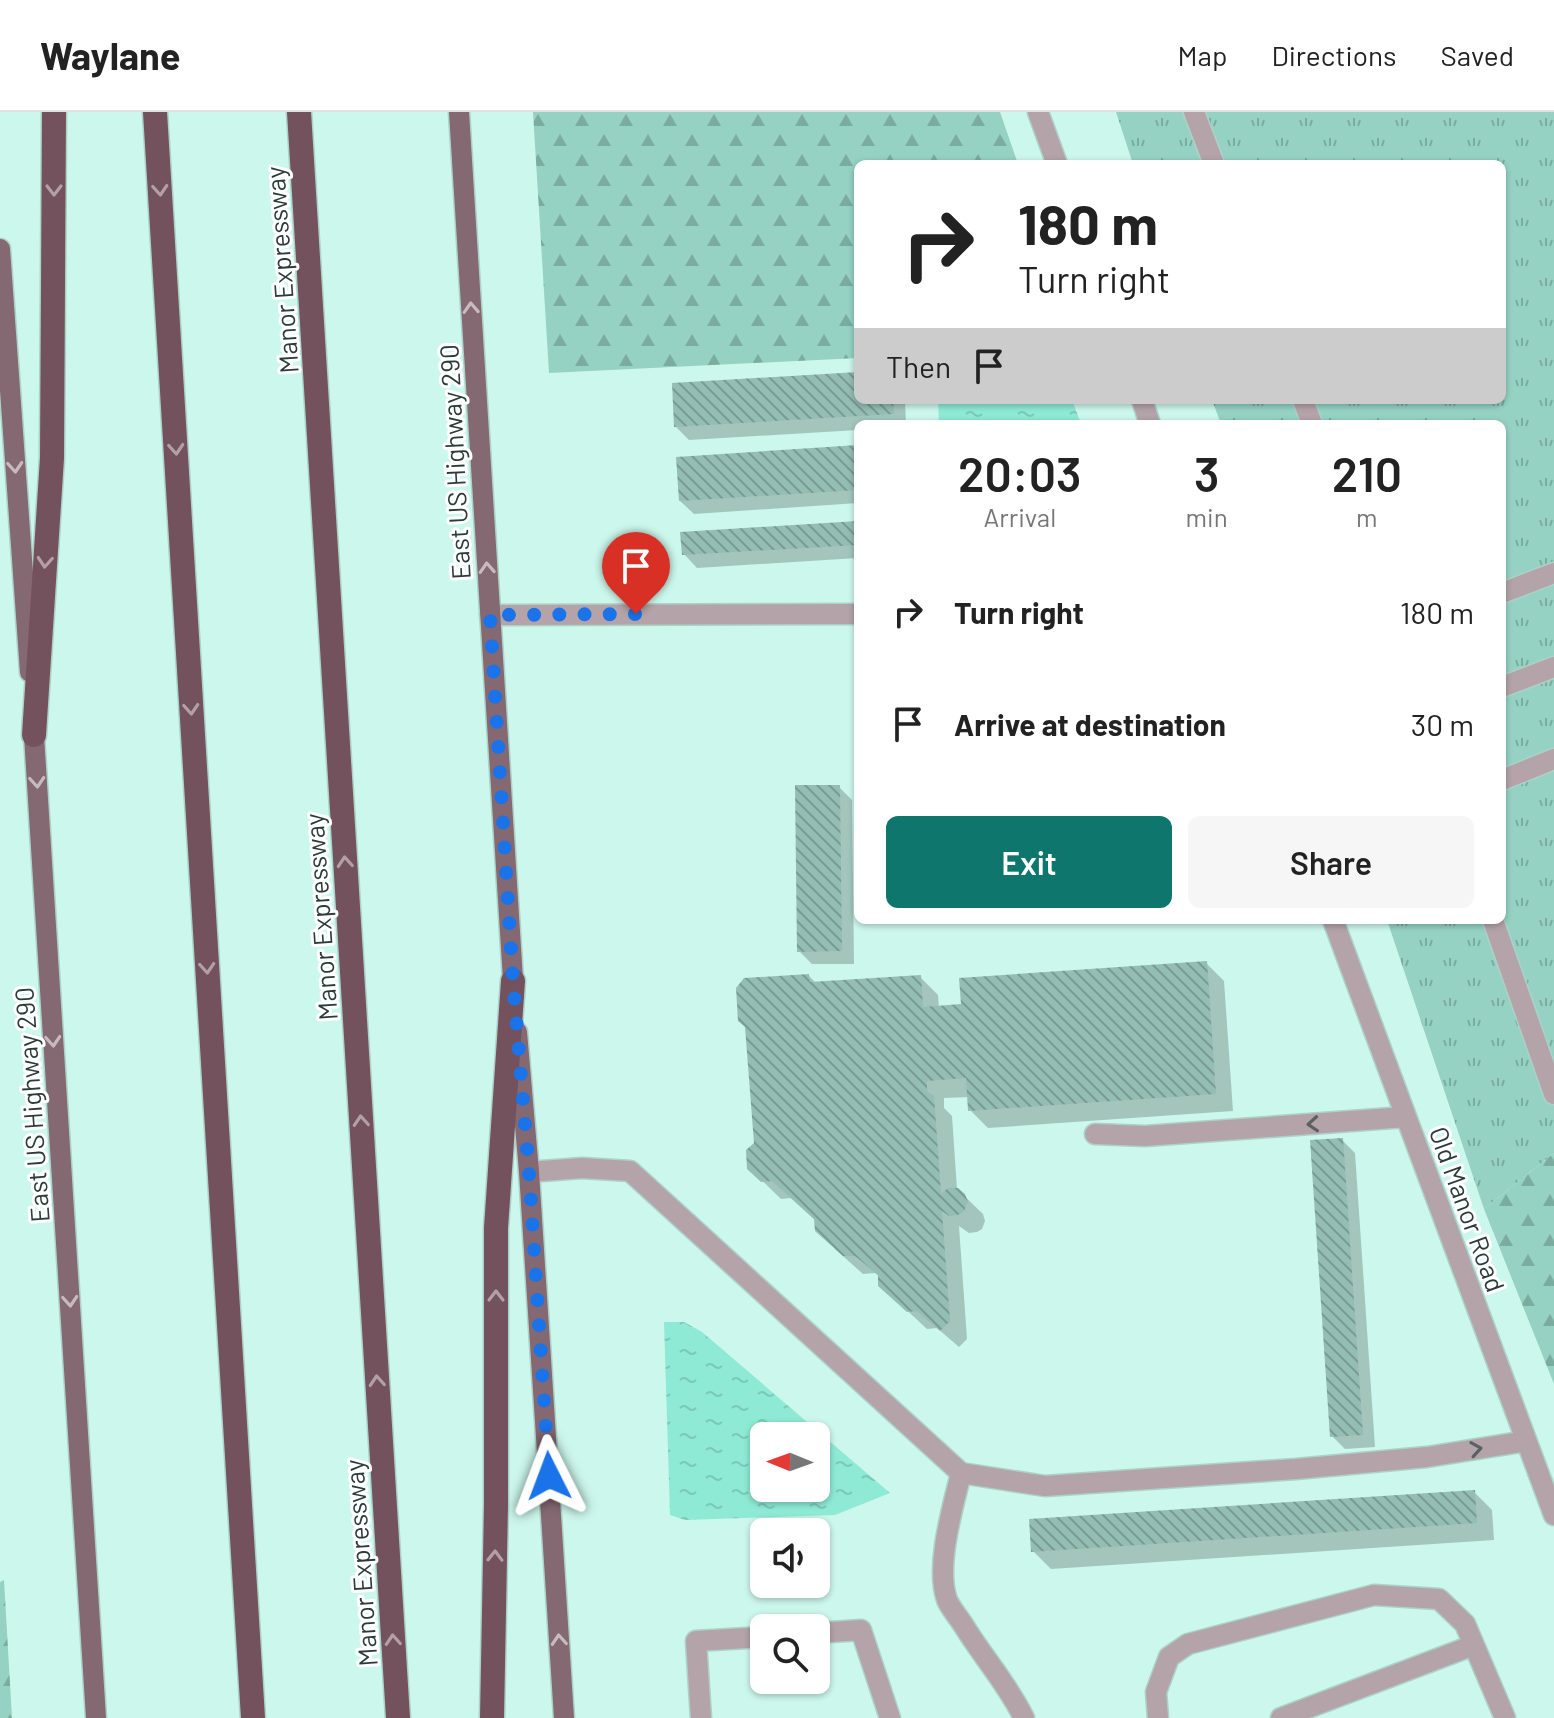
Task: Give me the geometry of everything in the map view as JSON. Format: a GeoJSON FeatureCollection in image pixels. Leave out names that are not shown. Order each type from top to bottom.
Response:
{"type":"FeatureCollection","features":[{"type":"Feature","properties":{"kind":"highway"},"geometry":{"type":"LineString","coordinates":[[34,735],[52,458],[54,112]]}},
{"type":"Feature","properties":{"kind":"highway"},"geometry":{"type":"LineString","coordinates":[[155,112],[253,1718]]}},
{"type":"Feature","properties":{"kind":"highway","name":"Manor Expressway"},"geometry":{"type":"LineString","coordinates":[[299,112],[398,1718]]}},
{"type":"Feature","properties":{"kind":"highway"},"geometry":{"type":"LineString","coordinates":[[492,1718],[496,1228],[513,981]]}},
{"type":"Feature","properties":{"kind":"main road","name":"East US Highway 290"},"geometry":{"type":"LineString","coordinates":[[459,112],[513,981],[529,1172],[564,1718]]}},
{"type":"Feature","properties":{"kind":"main road","name":"East US Highway 290"},"geometry":{"type":"LineString","coordinates":[[0,249],[96,1718]]}},
{"type":"Feature","properties":{"kind":"street"},"geometry":{"type":"LineString","coordinates":[[1038,112],[1056,160]]}},
{"type":"Feature","properties":{"kind":"street"},"geometry":{"type":"LineString","coordinates":[[1194,112],[1212,160]]}},
{"type":"Feature","properties":{"kind":"street"},"geometry":{"type":"LineString","coordinates":[[1506,591],[1554,573]]}},
{"type":"Feature","properties":{"kind":"street"},"geometry":{"type":"LineString","coordinates":[[490,615],[854,614]]}},
{"type":"Feature","properties":{"kind":"street"},"geometry":{"type":"LineString","coordinates":[[1506,685],[1554,667]]}},
{"type":"Feature","properties":{"kind":"street"},"geometry":{"type":"LineString","coordinates":[[1506,778],[1554,759]]}},
{"type":"Feature","properties":{"kind":"street","name":"Old Manor Road"},"geometry":{"type":"LineString","coordinates":[[1334,924],[1554,1515]]}},
{"type":"Feature","properties":{"kind":"street"},"geometry":{"type":"LineString","coordinates":[[1494,924],[1554,1094]]}},
{"type":"Feature","properties":{"kind":"street"},"geometry":{"type":"LineString","coordinates":[[1095,1134],[1145,1136],[1406,1117]]}},
{"type":"Feature","properties":{"kind":"street"},"geometry":{"type":"LineString","coordinates":[[529,1172],[582,1168],[630,1171],[961,1473],[1045,1486],[1427,1457],[1526,1441]]}},
{"type":"Feature","properties":{"kind":"street"},"geometry":{"type":"LineString","coordinates":[[961,1473],[946,1539],[944,1579],[947,1600],[1015,1699],[1024,1718]]}},
{"type":"Feature","properties":{"kind":"street"},"geometry":{"type":"LineString","coordinates":[[1158,1718],[1156,1692],[1169,1657],[1188,1644],[1374,1595],[1439,1599],[1465,1624],[1505,1718]]}},
{"type":"Feature","properties":{"kind":"street"},"geometry":{"type":"LineString","coordinates":[[830,1632],[861,1630],[890,1718]]}},
{"type":"Feature","properties":{"kind":"street"},"geometry":{"type":"LineString","coordinates":[[701,1718],[696,1641],[750,1638]]}},
{"type":"Feature","properties":{"kind":"street"},"geometry":{"type":"LineString","coordinates":[[1281,1718],[1474,1645]]}},
{"type":"Feature","properties":{"kind":"green space"},"geometry":{"type":"Polygon","coordinates":[[[533,112],[1000,112],[1017,160],[854,160],[854,358],[549,373],[533,112]]]}},
{"type":"Feature","properties":{"kind":"green space"},"geometry":{"type":"Polygon","coordinates":[[[1116,112],[1554,112],[1554,1153],[1484,1209],[1388,924],[1506,924],[1506,420],[1220,420],[1214,404],[1506,404],[1506,160],[1132,160],[1116,112]]]}},
{"type":"Feature","properties":{"kind":"green space"},"geometry":{"type":"Polygon","coordinates":[[[1554,1153],[1554,1384],[1484,1209],[1554,1153]]]}},
{"type":"Feature","properties":{"kind":"green space"},"geometry":{"type":"Polygon","coordinates":[[[4,1580],[12,1718],[0,1718],[0,1582],[4,1580]]]}},
{"type":"Feature","properties":{"kind":"water"},"geometry":{"type":"Polygon","coordinates":[[[938,404],[1074,404],[1080,420],[939,420],[938,404]]]}},
{"type":"Feature","properties":{"kind":"water"},"geometry":{"type":"Polygon","coordinates":[[[664,1322],[684,1322],[702,1332],[807,1422],[750,1422],[750,1502],[830,1502],[830,1442],[890,1493],[835,1515],[685,1520],[670,1515],[664,1322]]]}},
{"type":"Feature","properties":{"kind":"building"},"geometry":{"type":"Polygon","coordinates":[[[854,372],[854,404],[893,404],[894,414],[674,427],[672,383],[854,372]]]}},
{"type":"Feature","properties":{"kind":"building"},"geometry":{"type":"Polygon","coordinates":[[[854,445],[854,490],[679,501],[676,457],[854,445]]]}},
{"type":"Feature","properties":{"kind":"building"},"geometry":{"type":"Polygon","coordinates":[[[854,521],[854,545],[682,555],[680,532],[854,521]]]}},
{"type":"Feature","properties":{"kind":"building"},"geometry":{"type":"Polygon","coordinates":[[[795,785],[840,785],[842,951],[797,952],[795,785]]]}},
{"type":"Feature","properties":{"kind":"building"},"geometry":{"type":"Polygon","coordinates":[[[1207,961],[1216,1094],[968,1111],[966,1078],[927,1081],[927,1091],[934,1096],[941,1194],[948,1188],[958,1188],[968,1202],[958,1215],[949,1216],[942,1211],[950,1321],[940,1331],[917,1311],[907,1312],[878,1286],[878,1275],[855,1256],[843,1256],[815,1231],[814,1219],[772,1181],[761,1182],[747,1169],[746,1150],[754,1143],[745,1027],[738,1021],[736,988],[744,978],[809,974],[810,982],[921,975],[923,1007],[961,1004],[959,978],[1207,961]]]}},
{"type":"Feature","properties":{"kind":"building"},"geometry":{"type":"Polygon","coordinates":[[[1343,1138],[1363,1435],[1330,1437],[1310,1140],[1343,1138]]]}},
{"type":"Feature","properties":{"kind":"building"},"geometry":{"type":"Polygon","coordinates":[[[1475,1490],[1477,1523],[1031,1552],[1029,1519],[1475,1490]]]}},
{"type":"Feature","properties":{"kind":"route"},"geometry":{"type":"LineString","coordinates":[[549,1476],[490,615],[636,614]]}}]}
